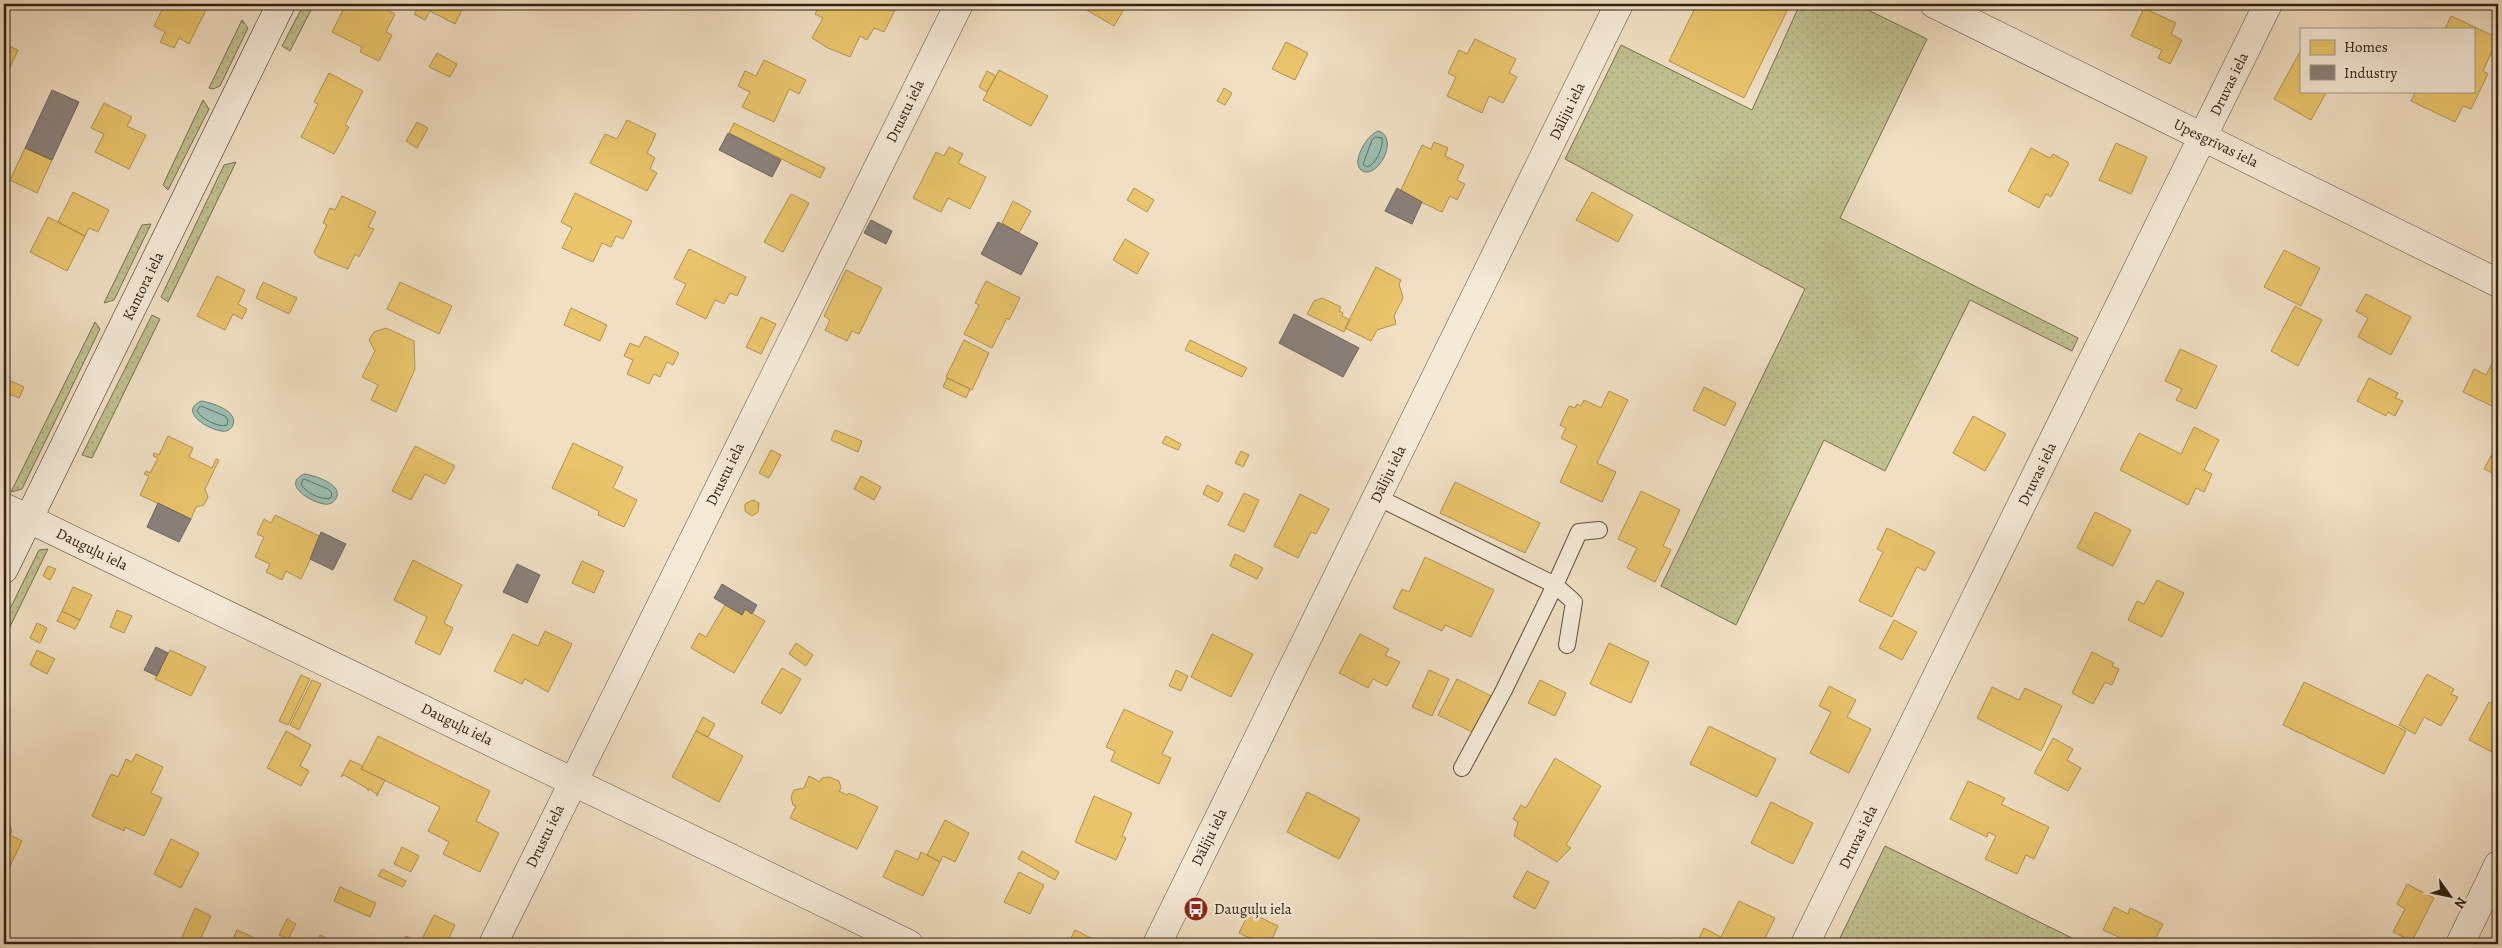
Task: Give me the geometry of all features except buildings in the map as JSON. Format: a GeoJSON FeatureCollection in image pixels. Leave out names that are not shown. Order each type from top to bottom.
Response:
{"type":"FeatureCollection","features":[{"type":"Feature","properties":{"kind":"street","name":"Kantora iela"},"geometry":{"type":"LineString","coordinates":[[4,569],[281,4]]}},
{"type":"Feature","properties":{"kind":"street","name":"Drustu iela"},"geometry":{"type":"LineString","coordinates":[[492,944],[959,4]]}},
{"type":"Feature","properties":{"kind":"street","name":"Dāliju iela"},"geometry":{"type":"LineString","coordinates":[[1157,944],[1619,4]]}},
{"type":"Feature","properties":{"kind":"street","name":"Upesgrīvas iela"},"geometry":{"type":"LineString","coordinates":[[1934,4],[2498,283]]}},
{"type":"Feature","properties":{"kind":"street","name":"Druvas iela"},"geometry":{"type":"LineString","coordinates":[[1805,944],[2268,4]]}},
{"type":"Feature","properties":{"kind":"street","name":"Dauguļu iela"},"geometry":{"type":"LineString","coordinates":[[4,507],[909,944]]}},
{"type":"Feature","properties":{"kind":"street"},"geometry":{"type":"LineString","coordinates":[[2460,944],[2498,865]]}},
{"type":"Feature","properties":{"kind":"lane"},"geometry":{"type":"LineString","coordinates":[[1377,497],[1555,585],[1574,602],[1568,645]]}},
{"type":"Feature","properties":{"kind":"lane"},"geometry":{"type":"LineString","coordinates":[[1462,768],[1555,585],[1579,532],[1599,530]]}},
{"type":"Feature","properties":{"kind":"green space"},"geometry":{"type":"Polygon","coordinates":[[[304,4],[314,4],[290,51],[282,46],[304,4]]]}},
{"type":"Feature","properties":{"kind":"green space"},"geometry":{"type":"Polygon","coordinates":[[[1800,4],[1856,4],[1927,39],[1840,218],[2078,338],[2072,351],[1970,300],[1885,471],[1824,440],[1736,625],[1661,586],[1805,289],[1565,159],[1621,45],[1752,110],[1800,4]]]}},
{"type":"Feature","properties":{"kind":"green space"},"geometry":{"type":"Polygon","coordinates":[[[242,20],[248,28],[220,86],[213,89],[209,88],[242,20]]]}},
{"type":"Feature","properties":{"kind":"green space"},"geometry":{"type":"Polygon","coordinates":[[[203,100],[209,109],[168,190],[163,185],[203,100]]]}},
{"type":"Feature","properties":{"kind":"green space"},"geometry":{"type":"Polygon","coordinates":[[[236,162],[168,302],[161,297],[224,165],[236,162]]]}},
{"type":"Feature","properties":{"kind":"green space"},"geometry":{"type":"Polygon","coordinates":[[[151,224],[114,300],[104,303],[142,225],[151,224]]]}},
{"type":"Feature","properties":{"kind":"green space"},"geometry":{"type":"Polygon","coordinates":[[[152,315],[160,319],[92,458],[82,455],[152,315]]]}},
{"type":"Feature","properties":{"kind":"green space"},"geometry":{"type":"Polygon","coordinates":[[[95,322],[100,329],[22,489],[11,492],[95,322]]]}},
{"type":"Feature","properties":{"kind":"green space"},"geometry":{"type":"Polygon","coordinates":[[[48,549],[4,639],[4,621],[39,550],[48,549]]]}},
{"type":"Feature","properties":{"kind":"green space"},"geometry":{"type":"Polygon","coordinates":[[[1885,846],[2084,944],[1837,944],[1885,846]]]}},
{"type":"Feature","properties":{"kind":"water"},"geometry":{"type":"Polygon","coordinates":[[[1379,131],[1385,136],[1387,143],[1386,151],[1378,166],[1372,171],[1366,172],[1360,169],[1358,165],[1362,147],[1370,137],[1379,131]]]}},
{"type":"Feature","properties":{"kind":"water"},"geometry":{"type":"Polygon","coordinates":[[[201,401],[227,410],[234,422],[232,427],[227,431],[221,431],[203,424],[194,415],[193,410],[195,405],[201,401]]]}},
{"type":"Feature","properties":{"kind":"water"},"geometry":{"type":"Polygon","coordinates":[[[304,474],[322,479],[334,486],[337,492],[335,500],[330,504],[324,504],[306,497],[297,488],[296,483],[298,478],[304,474]]]}},
{"type":"Feature","properties":{"kind":"place","name":"Dauguļu iela"},"geometry":{"type":"Point","coordinates":[1196,909]}}]}
